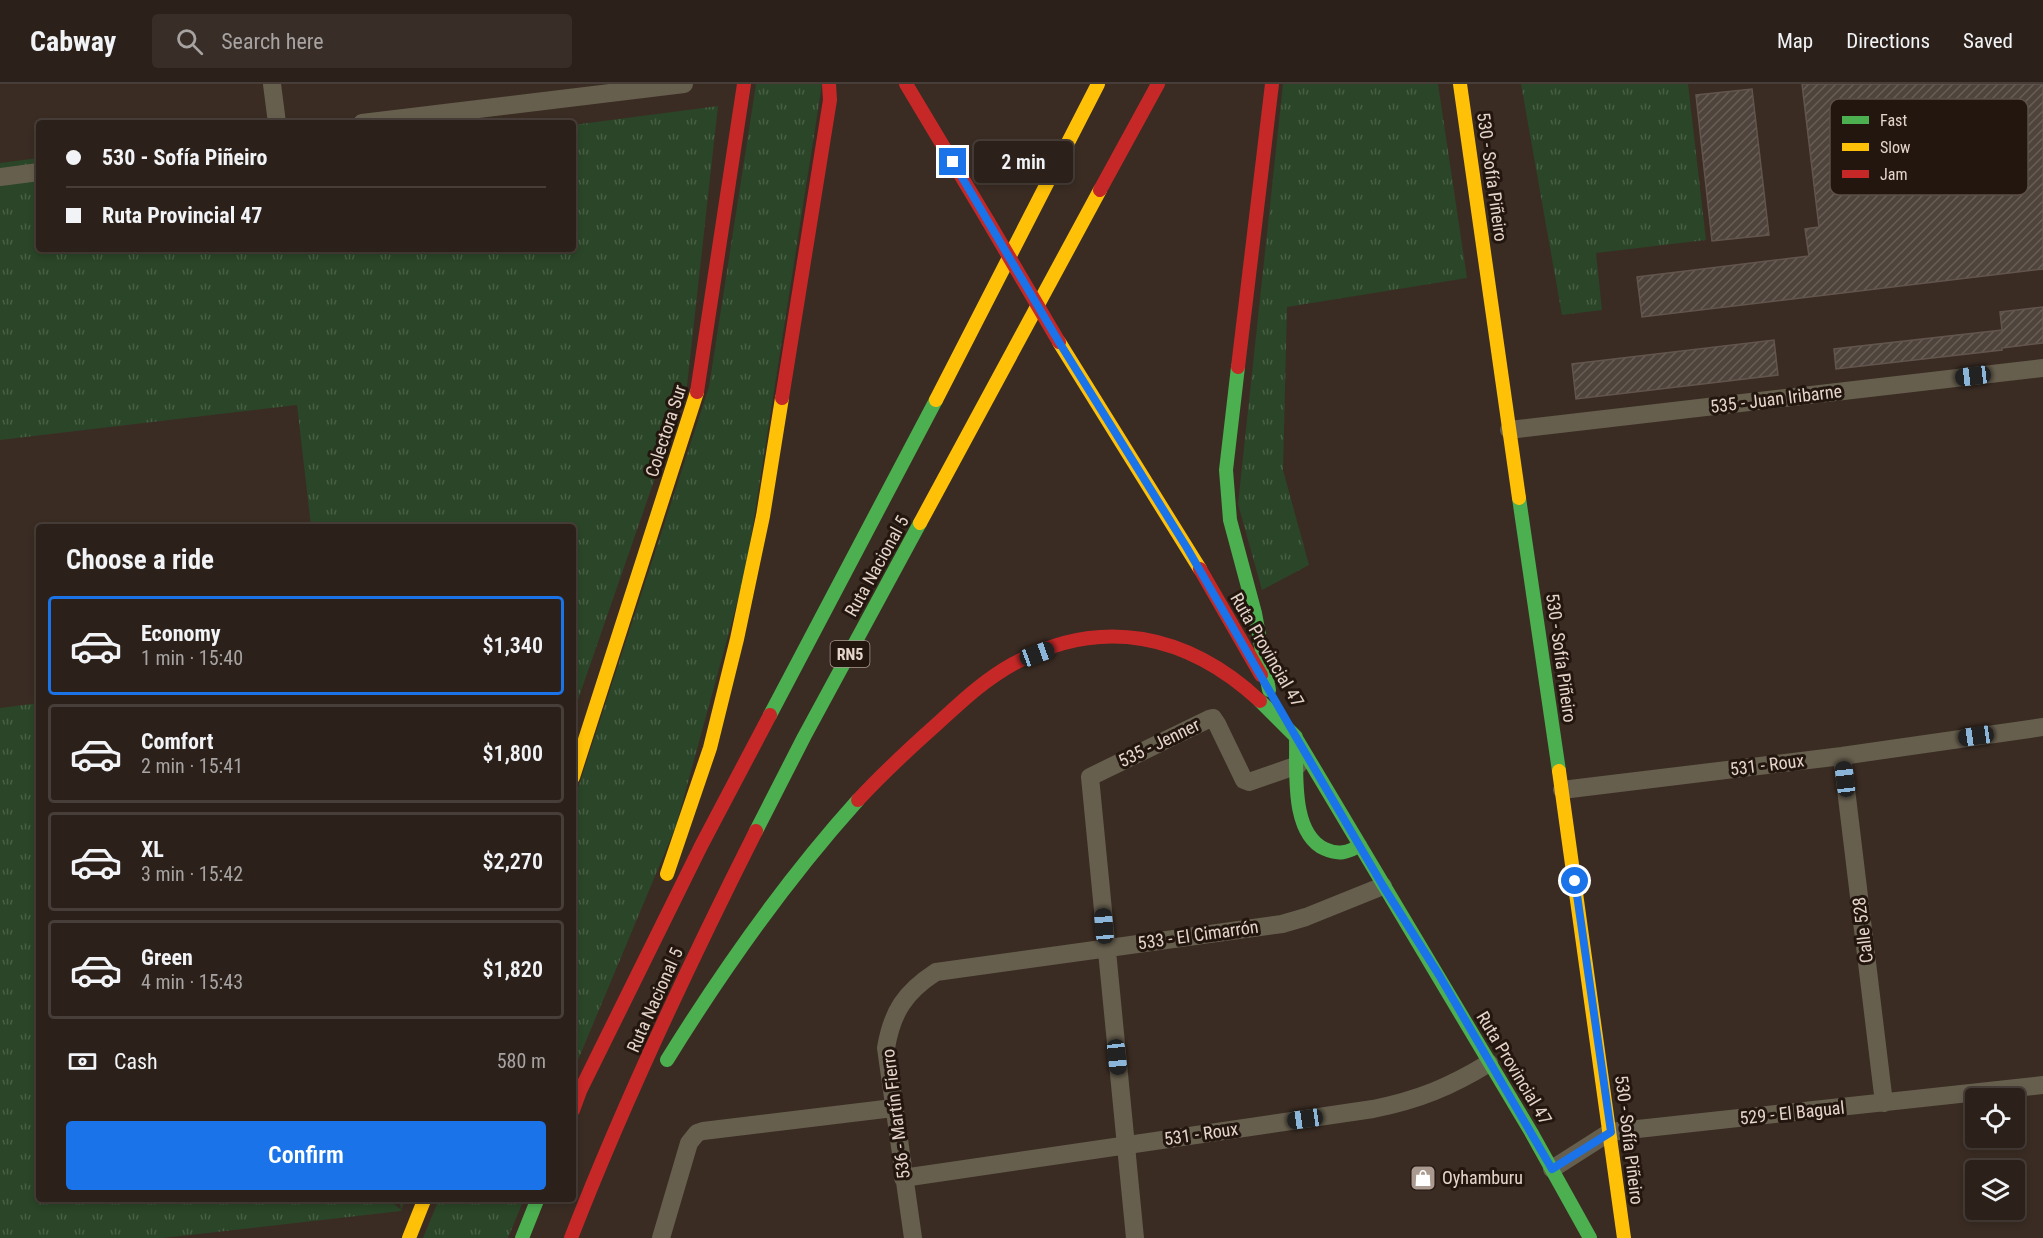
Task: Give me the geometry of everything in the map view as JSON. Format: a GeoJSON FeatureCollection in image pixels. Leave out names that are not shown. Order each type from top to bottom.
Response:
{"type":"FeatureCollection","features":[{"type":"Feature","properties":{"kind":"main road","name":"Colectora Sur"},"geometry":{"type":"LineString","coordinates":[[576,768],[700,384],[744,84]]}},
{"type":"Feature","properties":{"kind":"main road"},"geometry":{"type":"LineString","coordinates":[[662,886],[710,747],[737,639],[763,516],[830,99],[829,84]]}},
{"type":"Feature","properties":{"kind":"main road","name":"Ruta Provincial 47"},"geometry":{"type":"LineString","coordinates":[[906,84],[1059,342],[1187,548],[1383,886],[1439,975],[1590,1238]]}},
{"type":"Feature","properties":{"kind":"main road","name":"Ruta Nacional 5"},"geometry":{"type":"LineString","coordinates":[[576,1102],[701,846],[885,500],[1098,84]]}},
{"type":"Feature","properties":{"kind":"main road","name":"Ruta Nacional 5"},"geometry":{"type":"LineString","coordinates":[[571,1238],[696,950],[804,737],[1158,84]]}},
{"type":"Feature","properties":{"kind":"main road"},"geometry":{"type":"LineString","coordinates":[[1269,690],[1255,613],[1230,520],[1226,470],[1272,84]]}},
{"type":"Feature","properties":{"kind":"main road","name":"530 - Sofía Piñeiro"},"geometry":{"type":"LineString","coordinates":[[1460,84],[1611,1132],[1624,1238]]}},
{"type":"Feature","properties":{"kind":"main road"},"geometry":{"type":"LineString","coordinates":[[660,1070],[702,1002],[765,910],[818,842],[906,750],[998,673],[1037,654],[1073,641],[1108,637],[1144,638],[1184,649],[1219,667],[1260,700],[1296,737],[1300,808],[1305,831],[1312,841],[1322,848],[1340,854],[1348,853],[1360,846]]}},
{"type":"Feature","properties":{"kind":"main road"},"geometry":{"type":"LineString","coordinates":[[580,1091],[629,976],[654,909]]}},
{"type":"Feature","properties":{"kind":"main road"},"geometry":{"type":"LineString","coordinates":[[596,1176],[649,1089]]}},
{"type":"Feature","properties":{"kind":"main road"},"geometry":{"type":"LineString","coordinates":[[409,1238],[423,1202]]}},
{"type":"Feature","properties":{"kind":"main road"},"geometry":{"type":"LineString","coordinates":[[522,1238],[536,1202]]}},
{"type":"Feature","properties":{"kind":"street"},"geometry":{"type":"LineString","coordinates":[[272,84],[277,120]]}},
{"type":"Feature","properties":{"kind":"street"},"geometry":{"type":"LineString","coordinates":[[387,120],[684,84]]}},
{"type":"Feature","properties":{"kind":"street"},"geometry":{"type":"LineString","coordinates":[[0,177],[36,172]]}},
{"type":"Feature","properties":{"kind":"street","name":"535 - Juan Iribarne"},"geometry":{"type":"LineString","coordinates":[[1509,430],[2043,368]]}},
{"type":"Feature","properties":{"kind":"street","name":"535 - Jenner"},"geometry":{"type":"LineString","coordinates":[[1106,948],[1090,777],[1213,718],[1244,780],[1249,782],[1298,765]]}},
{"type":"Feature","properties":{"kind":"street","name":"531 - Roux"},"geometry":{"type":"LineString","coordinates":[[1562,790],[1842,756],[2043,727]]}},
{"type":"Feature","properties":{"kind":"street","name":"Calle 528"},"geometry":{"type":"LineString","coordinates":[[1842,756],[1884,1103]]}},
{"type":"Feature","properties":{"kind":"street","name":"533 - El Cimarrón"},"geometry":{"type":"LineString","coordinates":[[907,995],[920,982],[936,972],[1282,924],[1306,917],[1383,886]]}},
{"type":"Feature","properties":{"kind":"street"},"geometry":{"type":"LineString","coordinates":[[1106,948],[1135,1238]]}},
{"type":"Feature","properties":{"kind":"street","name":"536 - Martín Fierro"},"geometry":{"type":"LineString","coordinates":[[907,995],[892,1021],[886,1048],[913,1238]]}},
{"type":"Feature","properties":{"kind":"street","name":"531 - Roux"},"geometry":{"type":"LineString","coordinates":[[903,1178],[1406,1103],[1456,1083],[1490,1063]]}},
{"type":"Feature","properties":{"kind":"street","name":"529 - El Bagual"},"geometry":{"type":"LineString","coordinates":[[1552,1169],[1611,1132],[2043,1086]]}},
{"type":"Feature","properties":{"kind":"street"},"geometry":{"type":"LineString","coordinates":[[661,1238],[689,1143],[697,1133],[893,1108]]}},
{"type":"Feature","properties":{"kind":"green space"},"geometry":{"type":"Polygon","coordinates":[[[756,84],[822,84],[746,570],[676,826],[576,1065],[576,794],[709,387],[756,84]]]}},
{"type":"Feature","properties":{"kind":"green space"},"geometry":{"type":"Polygon","coordinates":[[[1283,84],[1438,84],[1467,278],[1287,307],[1283,470],[1309,565],[1262,590],[1238,504],[1283,84]]]}},
{"type":"Feature","properties":{"kind":"green space"},"geometry":{"type":"Polygon","coordinates":[[[1521,84],[1688,84],[1706,240],[1596,253],[1602,310],[1562,315],[1521,84]]]}},
{"type":"Feature","properties":{"kind":"green space"},"geometry":{"type":"Polygon","coordinates":[[[718,106],[687,386],[576,705],[576,524],[311,524],[297,405],[0,440],[0,163],[36,158],[36,252],[576,252],[576,125],[718,106]]]}},
{"type":"Feature","properties":{"kind":"green space"},"geometry":{"type":"Polygon","coordinates":[[[36,703],[36,1202],[392,1202],[401,1210],[400,1202],[404,1202],[401,1211],[163,1238],[0,1238],[0,708],[36,703]]]}},
{"type":"Feature","properties":{"kind":"green space"},"geometry":{"type":"Polygon","coordinates":[[[438,1202],[523,1202],[508,1238],[423,1238],[438,1202]]]}},
{"type":"Feature","properties":{"kind":"building"},"geometry":{"type":"Polygon","coordinates":[[[1802,84],[2043,84],[2043,269],[1642,317],[1637,277],[1809,256],[1805,229],[1819,227],[1802,84]]]}},
{"type":"Feature","properties":{"kind":"building"},"geometry":{"type":"Polygon","coordinates":[[[1752,89],[1769,235],[1712,241],[1696,95],[1752,89]]]}},
{"type":"Feature","properties":{"kind":"building"},"geometry":{"type":"Polygon","coordinates":[[[2043,307],[2043,343],[2002,348],[2002,350],[1836,369],[1834,349],[2002,330],[2000,312],[2043,307]]]}},
{"type":"Feature","properties":{"kind":"building"},"geometry":{"type":"Polygon","coordinates":[[[1774,340],[1778,375],[1576,399],[1572,364],[1774,340]]]}},
{"type":"Feature","properties":{"kind":"traffic: fast"},"geometry":{"type":"LineString","coordinates":[[1238,367],[1226,470],[1230,520],[1255,613],[1269,690]]}},
{"type":"Feature","properties":{"kind":"traffic: fast"},"geometry":{"type":"LineString","coordinates":[[770,715],[936,400]]}},
{"type":"Feature","properties":{"kind":"traffic: fast"},"geometry":{"type":"LineString","coordinates":[[1519,498],[1559,771]]}},
{"type":"Feature","properties":{"kind":"traffic: fast"},"geometry":{"type":"LineString","coordinates":[[756,831],[804,737],[920,523]]}},
{"type":"Feature","properties":{"kind":"traffic: fast"},"geometry":{"type":"LineString","coordinates":[[1260,701],[1296,737],[1298,799],[1306,829],[1314,841],[1325,849],[1339,852],[1351,850],[1360,845]]}},
{"type":"Feature","properties":{"kind":"traffic: fast"},"geometry":{"type":"LineString","coordinates":[[1296,738],[1531,1132],[1590,1238]]}},
{"type":"Feature","properties":{"kind":"traffic: fast"},"geometry":{"type":"LineString","coordinates":[[667,1060],[756,926],[805,862],[858,800]]}},
{"type":"Feature","properties":{"kind":"traffic: fast"},"geometry":{"type":"LineString","coordinates":[[522,1238],[536,1202]]}},
{"type":"Feature","properties":{"kind":"traffic: slow"},"geometry":{"type":"LineString","coordinates":[[936,400],[1098,84]]}},
{"type":"Feature","properties":{"kind":"traffic: slow"},"geometry":{"type":"LineString","coordinates":[[1460,84],[1519,498]]}},
{"type":"Feature","properties":{"kind":"traffic: slow"},"geometry":{"type":"LineString","coordinates":[[920,523],[1100,190]]}},
{"type":"Feature","properties":{"kind":"traffic: slow"},"geometry":{"type":"LineString","coordinates":[[1059,342],[1200,569]]}},
{"type":"Feature","properties":{"kind":"traffic: slow"},"geometry":{"type":"LineString","coordinates":[[576,768],[697,392]]}},
{"type":"Feature","properties":{"kind":"traffic: slow"},"geometry":{"type":"LineString","coordinates":[[667,874],[710,748],[737,639],[763,516],[782,398]]}},
{"type":"Feature","properties":{"kind":"traffic: slow"},"geometry":{"type":"LineString","coordinates":[[1559,771],[1624,1238]]}},
{"type":"Feature","properties":{"kind":"traffic: slow"},"geometry":{"type":"LineString","coordinates":[[409,1238],[423,1202]]}},
{"type":"Feature","properties":{"kind":"traffic: jam"},"geometry":{"type":"LineString","coordinates":[[697,392],[744,84]]}},
{"type":"Feature","properties":{"kind":"traffic: jam"},"geometry":{"type":"LineString","coordinates":[[782,398],[830,100],[829,84]]}},
{"type":"Feature","properties":{"kind":"traffic: jam"},"geometry":{"type":"LineString","coordinates":[[906,84],[988,221]]}},
{"type":"Feature","properties":{"kind":"traffic: jam"},"geometry":{"type":"LineString","coordinates":[[1100,190],[1158,84]]}},
{"type":"Feature","properties":{"kind":"traffic: jam"},"geometry":{"type":"LineString","coordinates":[[1238,367],[1272,84]]}},
{"type":"Feature","properties":{"kind":"traffic: jam"},"geometry":{"type":"LineString","coordinates":[[988,221],[1059,342]]}},
{"type":"Feature","properties":{"kind":"traffic: jam"},"geometry":{"type":"LineString","coordinates":[[1200,569],[1261,675]]}},
{"type":"Feature","properties":{"kind":"traffic: jam"},"geometry":{"type":"LineString","coordinates":[[858,800],[917,742],[992,677],[1013,664],[1046,649],[1079,640],[1111,637],[1142,639],[1173,647],[1203,660],[1232,678],[1260,701]]}},
{"type":"Feature","properties":{"kind":"traffic: jam"},"geometry":{"type":"LineString","coordinates":[[576,1102],[701,846],[770,715]]}},
{"type":"Feature","properties":{"kind":"traffic: jam"},"geometry":{"type":"LineString","coordinates":[[571,1238],[613,1134],[659,1032],[756,831]]}},
{"type":"Feature","properties":{"kind":"place","name":"Oyhamburu"},"geometry":{"type":"Point","coordinates":[1423,1178]}},
{"type":"Feature","properties":{"kind":"route"},"geometry":{"type":"LineString","coordinates":[[953,162],[1059,342],[1187,548],[1383,886],[1439,975],[1552,1169],[1611,1132],[1575,881]]}}]}
